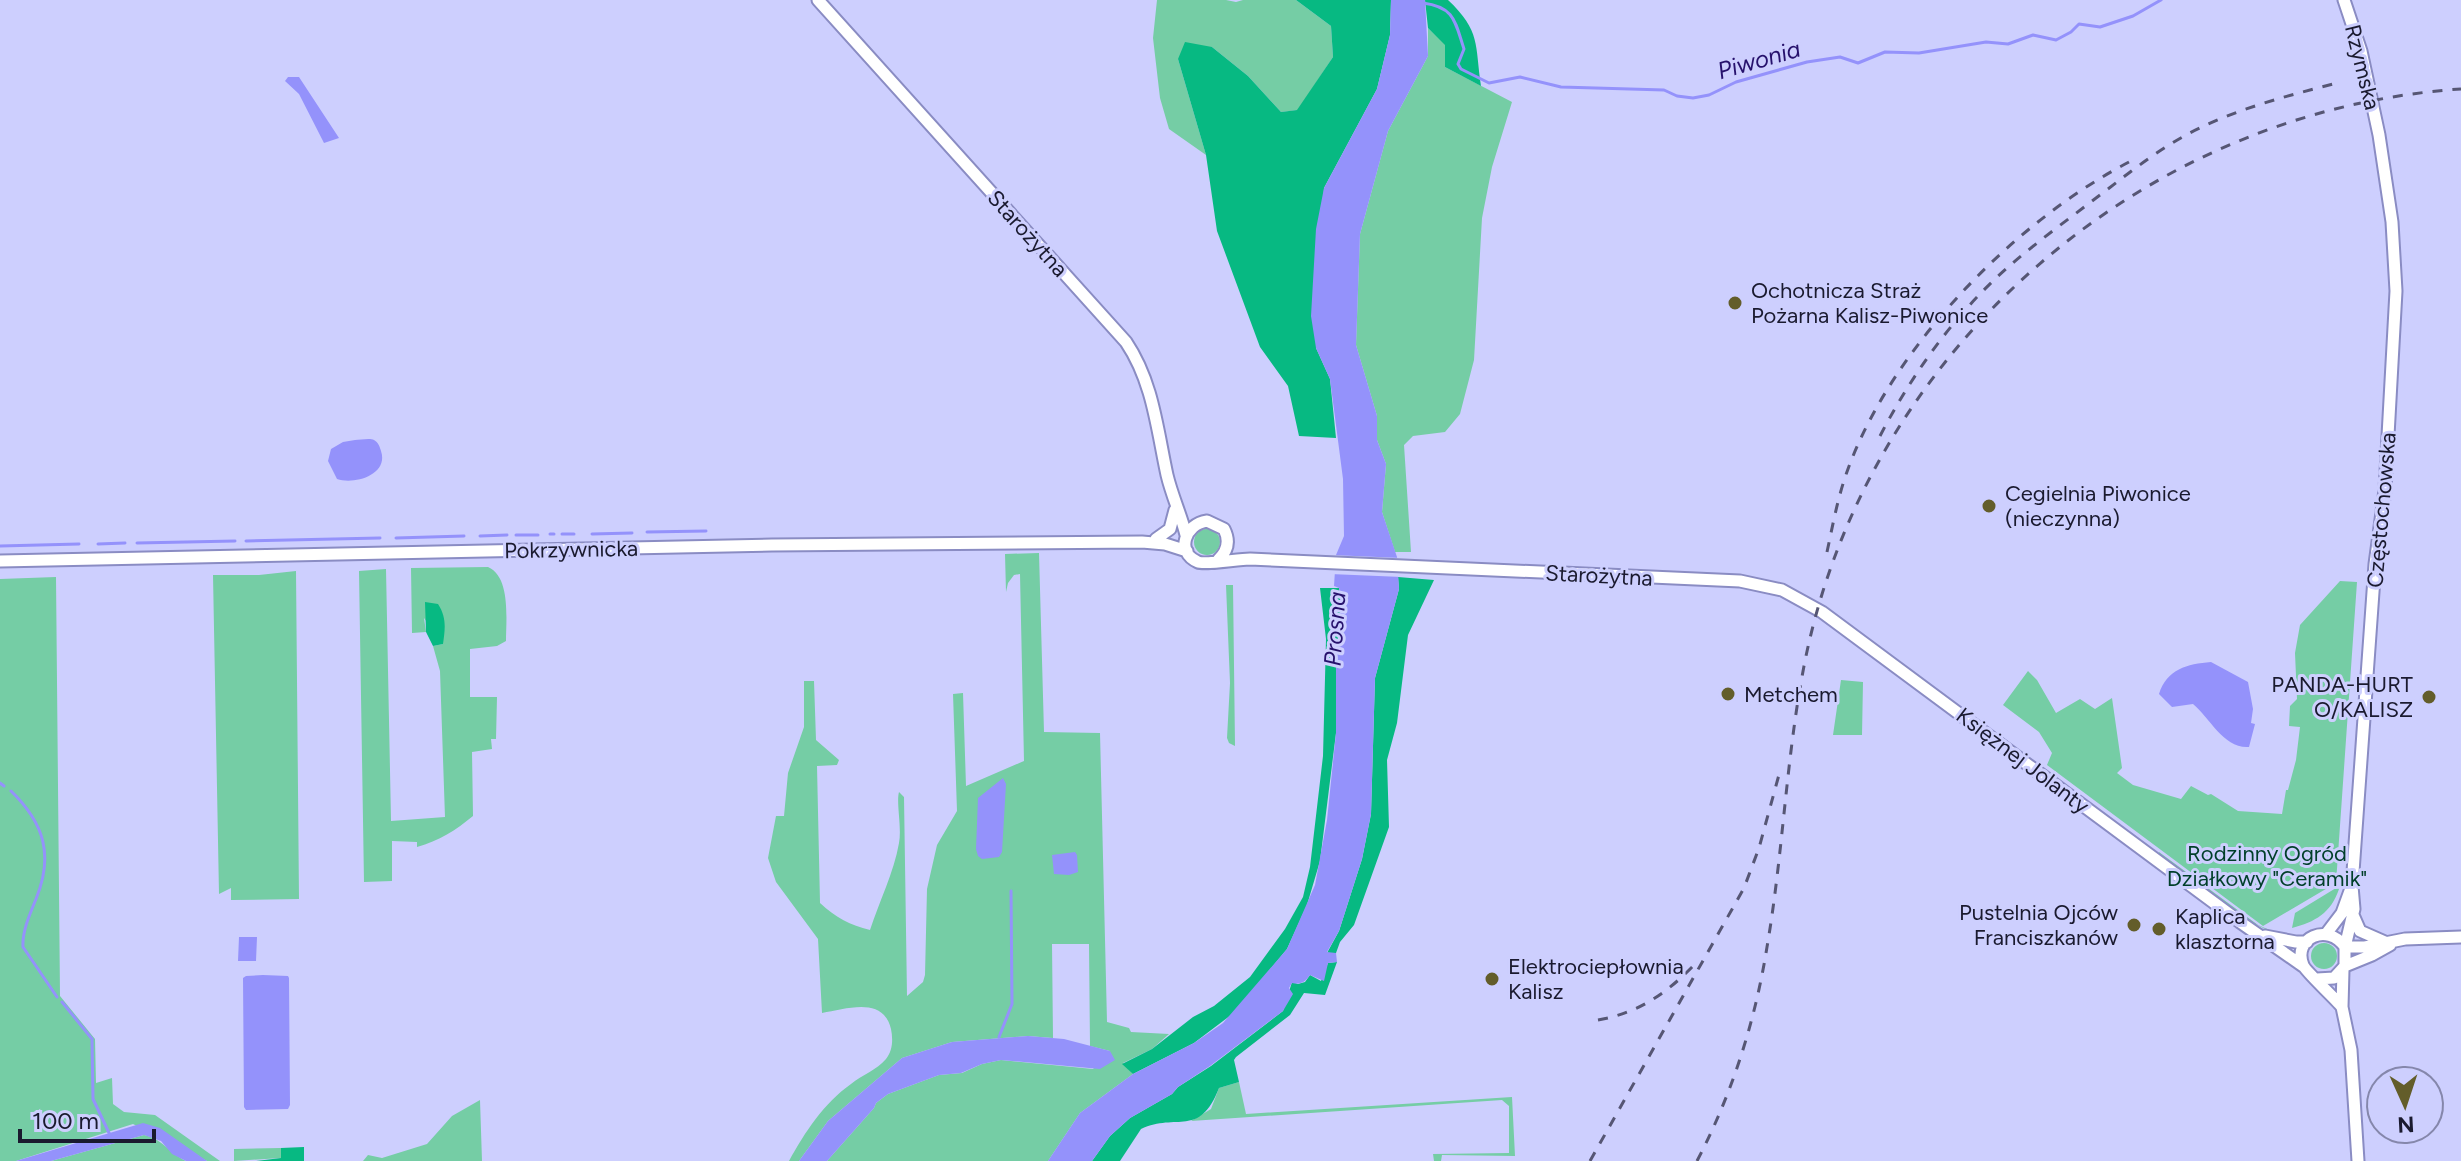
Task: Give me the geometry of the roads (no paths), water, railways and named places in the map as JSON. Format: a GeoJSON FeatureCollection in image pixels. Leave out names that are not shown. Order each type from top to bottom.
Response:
{"type":"FeatureCollection","features":[{"type":"Feature","properties":{"kind":"street","name":"Starożytna"},"geometry":{"type":"LineString","coordinates":[[818,0],[1126,342],[1149,388],[1175,503],[1186,535]]}},
{"type":"Feature","properties":{"kind":"street","name":"Rzymska"},"geometry":{"type":"LineString","coordinates":[[2344,0],[2361,51],[2379,135]]}},
{"type":"Feature","properties":{"kind":"street","name":"Częstochowska"},"geometry":{"type":"LineString","coordinates":[[2345,947],[2353,915],[2352,886],[2375,564],[2384,503],[2396,327],[2392,222],[2379,135]]}},
{"type":"Feature","properties":{"kind":"street"},"geometry":{"type":"LineString","coordinates":[[1175,503],[1190,517],[1219,525],[1239,554],[1250,559]]}},
{"type":"Feature","properties":{"kind":"street"},"geometry":{"type":"LineString","coordinates":[[1156,539],[1170,529],[1175,503]]}},
{"type":"Feature","properties":{"kind":"street"},"geometry":{"type":"LineString","coordinates":[[1200,522],[1186,535],[1187,551],[1200,563],[1250,559]]}},
{"type":"Feature","properties":{"kind":"street","name":"Pokrzywnicka"},"geometry":{"type":"LineString","coordinates":[[1142,542],[1186,535]]}},
{"type":"Feature","properties":{"kind":"street"},"geometry":{"type":"LineString","coordinates":[[1218,560],[1224,555],[1228,541]]}},
{"type":"Feature","properties":{"kind":"street","name":"Pokrzywnicka"},"geometry":{"type":"LineString","coordinates":[[0,561],[772,545],[1142,542],[1165,544],[1187,551]]}},
{"type":"Feature","properties":{"kind":"street","name":"Starożytna"},"geometry":{"type":"LineString","coordinates":[[1250,559],[1740,581],[1782,590]]}},
{"type":"Feature","properties":{"kind":"street","name":"Księżnej Jolanty"},"geometry":{"type":"LineString","coordinates":[[1782,590],[1835,621],[2303,966]]}},
{"type":"Feature","properties":{"kind":"street","name":"Częstochowska"},"geometry":{"type":"LineString","coordinates":[[2326,934],[2342,913],[2352,886]]}},
{"type":"Feature","properties":{"kind":"street"},"geometry":{"type":"LineString","coordinates":[[2353,915],[2360,931],[2392,941]]}},
{"type":"Feature","properties":{"kind":"street"},"geometry":{"type":"LineString","coordinates":[[2342,1007],[2303,966],[2302,951],[2307,942],[2316,936],[2326,934],[2337,938],[2345,947],[2342,1007],[2351,1050],[2358,1161]]}},
{"type":"Feature","properties":{"kind":"street","name":"Księżnej Jolanty"},"geometry":{"type":"LineString","coordinates":[[2261,935],[2283,941],[2307,942]]}},
{"type":"Feature","properties":{"kind":"street"},"geometry":{"type":"LineString","coordinates":[[2345,947],[2461,937]]}},
{"type":"Feature","properties":{"kind":"street"},"geometry":{"type":"LineString","coordinates":[[2317,979],[2328,979],[2392,941]]}},
{"type":"Feature","properties":{"kind":"waterway","name":"Piwonia"},"geometry":{"type":"LineString","coordinates":[[1423,3],[1448,12],[1464,49],[1458,64],[1461,69],[1489,83],[1520,77],[1561,87],[1664,90],[1693,98],[1807,62],[1840,57],[1858,63],[1885,52],[1919,53],[1986,42],[2008,44],[2033,35],[2056,40],[2079,24],[2100,27],[2133,16],[2161,0]]}},
{"type":"Feature","properties":{"kind":"waterway"},"geometry":{"type":"LineString","coordinates":[[647,532],[706,531]]}},
{"type":"Feature","properties":{"kind":"waterway"},"geometry":{"type":"LineString","coordinates":[[592,534],[632,533]]}},
{"type":"Feature","properties":{"kind":"waterway"},"geometry":{"type":"LineString","coordinates":[[562,534],[574,534]]}},
{"type":"Feature","properties":{"kind":"waterway"},"geometry":{"type":"LineString","coordinates":[[480,536],[507,535]]}},
{"type":"Feature","properties":{"kind":"waterway"},"geometry":{"type":"LineString","coordinates":[[516,535],[538,535]]}},
{"type":"Feature","properties":{"kind":"waterway"},"geometry":{"type":"LineString","coordinates":[[396,538],[464,536]]}},
{"type":"Feature","properties":{"kind":"waterway"},"geometry":{"type":"LineString","coordinates":[[246,541],[380,538]]}},
{"type":"Feature","properties":{"kind":"waterway"},"geometry":{"type":"LineString","coordinates":[[137,543],[235,541]]}},
{"type":"Feature","properties":{"kind":"waterway"},"geometry":{"type":"LineString","coordinates":[[98,544],[125,543]]}},
{"type":"Feature","properties":{"kind":"waterway"},"geometry":{"type":"LineString","coordinates":[[0,546],[79,544]]}},
{"type":"Feature","properties":{"kind":"waterway"},"geometry":{"type":"LineString","coordinates":[[0,783],[4,786]]}},
{"type":"Feature","properties":{"kind":"waterway"},"geometry":{"type":"LineString","coordinates":[[11,791],[31,815],[43,840],[45,854],[41,883],[25,929],[23,947],[57,997]]}},
{"type":"Feature","properties":{"kind":"waterway"},"geometry":{"type":"LineString","coordinates":[[999,1037],[1012,1004],[1011,891]]}},
{"type":"Feature","properties":{"kind":"waterway"},"geometry":{"type":"LineString","coordinates":[[62,1002],[92,1039],[93,1099],[110,1135]]}},
{"type":"Feature","properties":{"kind":"railway"},"geometry":{"type":"LineString","coordinates":[[1880,436],[1917,373],[1961,314],[1995,279],[2047,236],[2150,158],[2188,134],[2253,107],[2341,82]]}},
{"type":"Feature","properties":{"kind":"railway"},"geometry":{"type":"LineString","coordinates":[[1697,1161],[1731,1084],[1756,1003],[1772,912],[1804,666],[1837,552],[1888,446],[1955,351],[2036,267],[2129,198],[2232,144],[2344,107],[2461,89]]}},
{"type":"Feature","properties":{"kind":"railway"},"geometry":{"type":"LineString","coordinates":[[1827,552],[1844,479],[1868,423],[1895,377],[1927,333],[1963,291],[2003,252],[2088,186],[2131,161]]}},
{"type":"Feature","properties":{"kind":"railway"},"geometry":{"type":"LineString","coordinates":[[1590,1161],[1744,888],[1759,848],[1780,771]]}},
{"type":"Feature","properties":{"kind":"railway"},"geometry":{"type":"LineString","coordinates":[[1598,1020],[1626,1013],[1650,1001],[1694,965]]}},
{"type":"Feature","properties":{"kind":"place","name":"Ochotnicza Straż Pożarna Kalisz-Piwonice"},"geometry":{"type":"Point","coordinates":[1735,303]}},
{"type":"Feature","properties":{"kind":"place","name":"Cegielnia Piwonice (nieczynna)"},"geometry":{"type":"Point","coordinates":[1989,506]}},
{"type":"Feature","properties":{"kind":"place","name":"Metchem"},"geometry":{"type":"Point","coordinates":[1728,694]}},
{"type":"Feature","properties":{"kind":"place","name":"PANDA-HURT O/KALISZ"},"geometry":{"type":"Point","coordinates":[2429,697]}},
{"type":"Feature","properties":{"kind":"place","name":"Pustelnia Ojców Franciszkanów"},"geometry":{"type":"Point","coordinates":[2134,925]}},
{"type":"Feature","properties":{"kind":"place","name":"Kaplica klasztorna"},"geometry":{"type":"Point","coordinates":[2159,929]}},
{"type":"Feature","properties":{"kind":"place","name":"Elektrociepłownia Kalisz"},"geometry":{"type":"Point","coordinates":[1492,979]}},
{"type":"Feature","properties":{"kind":"water label","name":"Prosna"},"geometry":{"type":"Point","coordinates":[1335,629]}},
{"type":"Feature","properties":{"kind":"park label","name":"Rodzinny Ogród Działkowy \"Ceramik\""},"geometry":{"type":"Point","coordinates":[2267,866]}}]}
